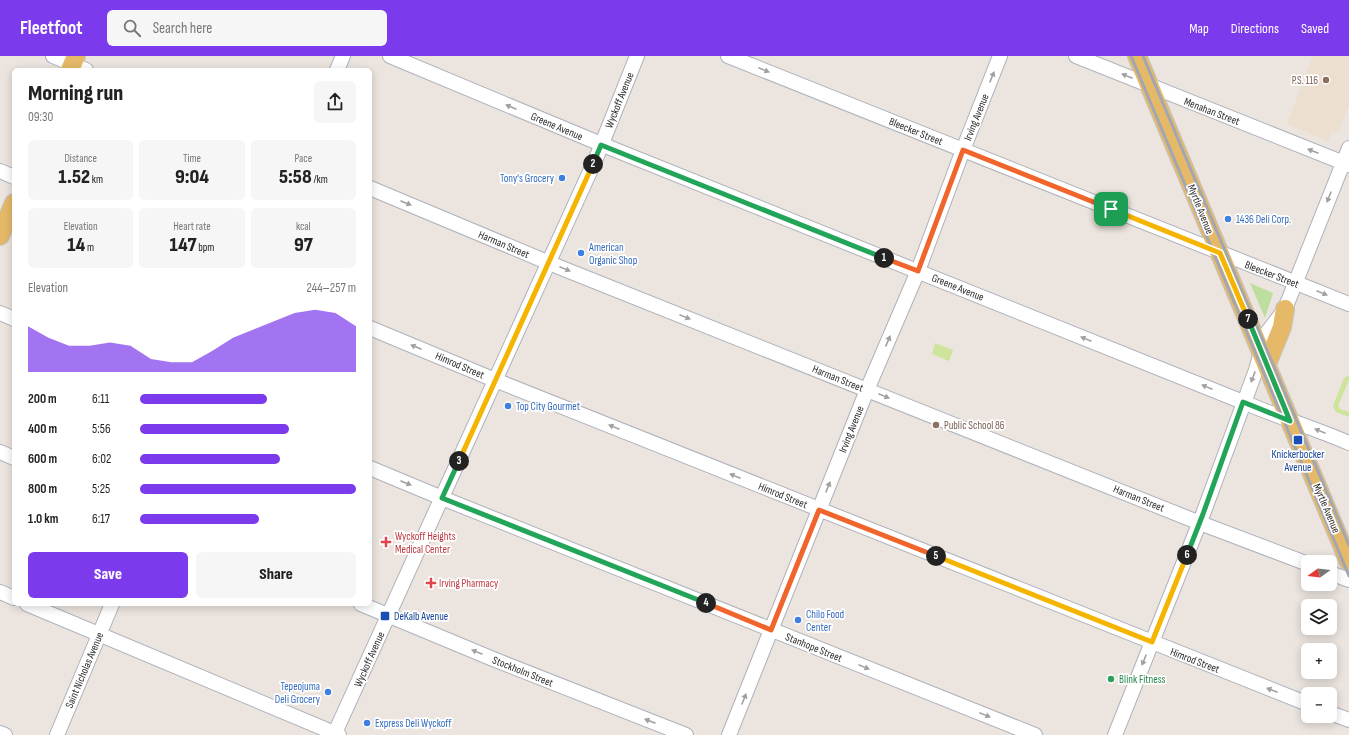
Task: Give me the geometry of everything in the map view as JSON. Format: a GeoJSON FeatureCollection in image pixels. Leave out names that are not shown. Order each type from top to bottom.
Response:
{"type":"FeatureCollection","features":[{"type":"Feature","properties":{"kind":"main road","name":"Myrtle Avenue"},"geometry":{"type":"LineString","coordinates":[[1137,56],[1349,562]]}},
{"type":"Feature","properties":{"kind":"main road"},"geometry":{"type":"LineString","coordinates":[[0,236],[12,208]]}},
{"type":"Feature","properties":{"kind":"main road"},"geometry":{"type":"LineString","coordinates":[[1264,357],[1282,327],[1285,309]]}},
{"type":"Feature","properties":{"kind":"street"},"geometry":{"type":"LineString","coordinates":[[53,56],[76,65]]}},
{"type":"Feature","properties":{"kind":"street"},"geometry":{"type":"LineString","coordinates":[[338,68],[343,56]]}},
{"type":"Feature","properties":{"kind":"street","name":"Greene Avenue"},"geometry":{"type":"LineString","coordinates":[[390,56],[601,145],[1290,421],[1308,426],[1349,443]]}},
{"type":"Feature","properties":{"kind":"street","name":"Wyckoff Avenue"},"geometry":{"type":"LineString","coordinates":[[336,734],[601,145],[637,56]]}},
{"type":"Feature","properties":{"kind":"street","name":"Bleecker Street"},"geometry":{"type":"LineString","coordinates":[[728,56],[1349,304]]}},
{"type":"Feature","properties":{"kind":"street","name":"Irving Avenue"},"geometry":{"type":"LineString","coordinates":[[729,735],[867,390],[918,271],[1000,56]]}},
{"type":"Feature","properties":{"kind":"street","name":"Menahan Street"},"geometry":{"type":"LineString","coordinates":[[1076,56],[1346,164]]}},
{"type":"Feature","properties":{"kind":"street"},"geometry":{"type":"LineString","coordinates":[[1285,309],[1346,164],[1349,148]]}},
{"type":"Feature","properties":{"kind":"street"},"geometry":{"type":"LineString","coordinates":[[0,171],[12,176]]}},
{"type":"Feature","properties":{"kind":"street","name":"Harman Street"},"geometry":{"type":"LineString","coordinates":[[372,189],[548,262],[867,390],[1200,523],[1301,561]]}},
{"type":"Feature","properties":{"kind":"street"},"geometry":{"type":"LineString","coordinates":[[0,313],[12,317]]}},
{"type":"Feature","properties":{"kind":"street","name":"Himrod Street"},"geometry":{"type":"LineString","coordinates":[[372,329],[495,380],[819,510],[1301,701]]}},
{"type":"Feature","properties":{"kind":"street"},"geometry":{"type":"LineString","coordinates":[[1115,735],[1200,523],[1243,402],[1256,370],[1264,357]]}},
{"type":"Feature","properties":{"kind":"street"},"geometry":{"type":"LineString","coordinates":[[0,452],[12,457]]}},
{"type":"Feature","properties":{"kind":"street","name":"Stanhope Street"},"geometry":{"type":"LineString","coordinates":[[372,469],[1035,735]]}},
{"type":"Feature","properties":{"kind":"street"},"geometry":{"type":"LineString","coordinates":[[1337,576],[1349,580]]}},
{"type":"Feature","properties":{"kind":"street"},"geometry":{"type":"LineString","coordinates":[[0,592],[12,597]]}},
{"type":"Feature","properties":{"kind":"street"},"geometry":{"type":"LineString","coordinates":[[32,606],[336,734]]}},
{"type":"Feature","properties":{"kind":"street","name":"Saint Nicholas Avenue"},"geometry":{"type":"LineString","coordinates":[[57,735],[111,606]]}},
{"type":"Feature","properties":{"kind":"street","name":"Stockholm Street"},"geometry":{"type":"LineString","coordinates":[[366,606],[493,659],[686,735]]}},
{"type":"Feature","properties":{"kind":"street"},"geometry":{"type":"LineString","coordinates":[[1337,716],[1349,720]]}},
{"type":"Feature","properties":{"kind":"street"},"geometry":{"type":"LineString","coordinates":[[0,733],[5,735]]}},
{"type":"Feature","properties":{"kind":"shaded area","name":"P.S. 116"},"geometry":{"type":"Polygon","coordinates":[[[1313,56],[1349,56],[1349,105],[1338,133],[1332,131],[1328,141],[1287,124],[1313,56]]]}},
{"type":"Feature","properties":{"kind":"green space"},"geometry":{"type":"Polygon","coordinates":[[[1250,283],[1273,293],[1265,318],[1250,283]]]}},
{"type":"Feature","properties":{"kind":"green space"},"geometry":{"type":"Polygon","coordinates":[[[935,343],[953,350],[949,361],[932,354],[935,343]]]}},
{"type":"Feature","properties":{"kind":"green space"},"geometry":{"type":"Polygon","coordinates":[[[1349,375],[1349,380],[1338,406],[1340,409],[1349,412],[1349,417],[1336,412],[1333,406],[1344,378],[1349,375]]]}},
{"type":"Feature","properties":{"kind":"railway"},"geometry":{"type":"LineString","coordinates":[[1131,56],[1349,576]]}},
{"type":"Feature","properties":{"kind":"railway"},"geometry":{"type":"LineString","coordinates":[[1143,56],[1349,545]]}},
{"type":"Feature","properties":{"kind":"place","name":"P.S. 116"},"geometry":{"type":"Point","coordinates":[1326,80]}},
{"type":"Feature","properties":{"kind":"place","name":"Tony's Grocery"},"geometry":{"type":"Point","coordinates":[562,178]}},
{"type":"Feature","properties":{"kind":"place","name":"1436 Deli Corp."},"geometry":{"type":"Point","coordinates":[1228,219]}},
{"type":"Feature","properties":{"kind":"place","name":"American Organic Shop"},"geometry":{"type":"Point","coordinates":[581,253]}},
{"type":"Feature","properties":{"kind":"place","name":"Top City Gourmet"},"geometry":{"type":"Point","coordinates":[508,406]}},
{"type":"Feature","properties":{"kind":"place","name":"Public School 86"},"geometry":{"type":"Point","coordinates":[936,425]}},
{"type":"Feature","properties":{"kind":"place","name":"Knickerbocker Avenue"},"geometry":{"type":"Point","coordinates":[1298,440]}},
{"type":"Feature","properties":{"kind":"place","name":"Wyckoff Heights Medical Center"},"geometry":{"type":"Point","coordinates":[386,542]}},
{"type":"Feature","properties":{"kind":"place","name":"Irving Pharmacy"},"geometry":{"type":"Point","coordinates":[431,583]}},
{"type":"Feature","properties":{"kind":"place","name":"DeKalb Avenue"},"geometry":{"type":"Point","coordinates":[385,616]}},
{"type":"Feature","properties":{"kind":"place","name":"Chilo Food Center"},"geometry":{"type":"Point","coordinates":[798,620]}},
{"type":"Feature","properties":{"kind":"place","name":"Blink Fitness"},"geometry":{"type":"Point","coordinates":[1111,679]}},
{"type":"Feature","properties":{"kind":"place","name":"Tepeojuma Deli Grocery"},"geometry":{"type":"Point","coordinates":[328,692]}},
{"type":"Feature","properties":{"kind":"place","name":"Express Deli Wyckoff"},"geometry":{"type":"Point","coordinates":[367,723]}},
{"type":"Feature","properties":{"kind":"route"},"geometry":{"type":"LineString","coordinates":[[601,145],[918,271],[963,150],[1111,209],[1220,253],[1290,421],[1243,402],[1203,514],[1152,642],[819,510],[771,630],[442,498],[601,145]]}}]}
